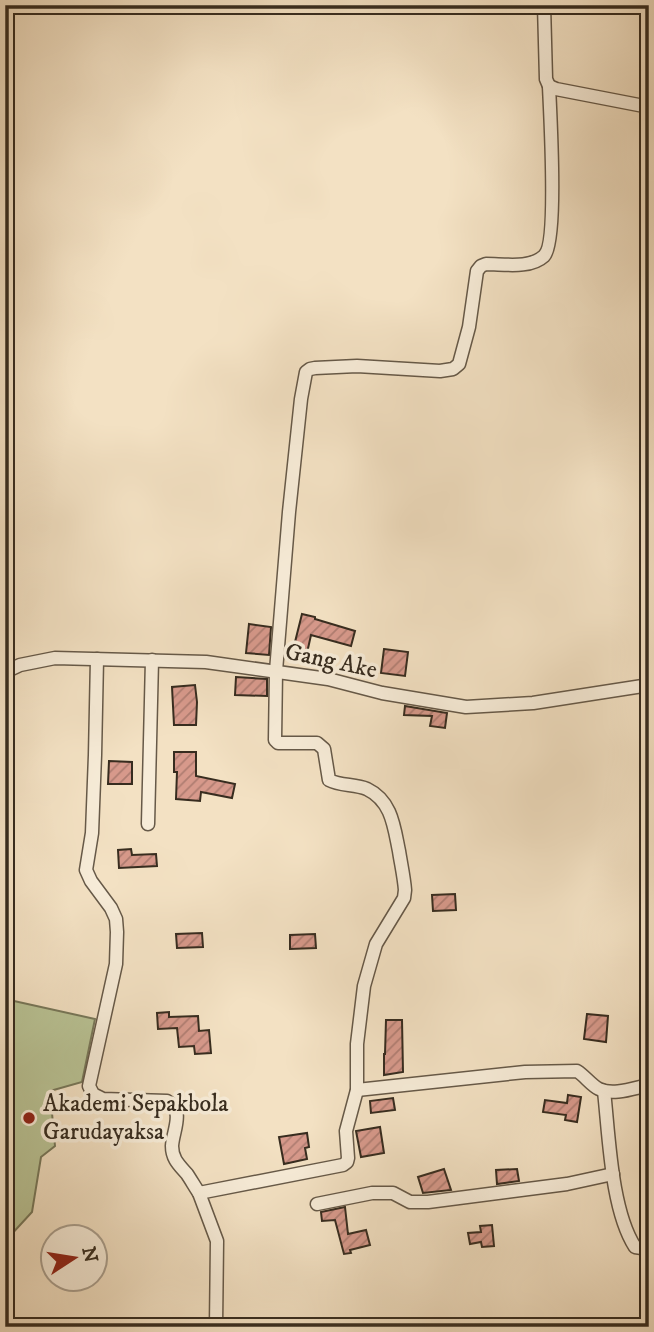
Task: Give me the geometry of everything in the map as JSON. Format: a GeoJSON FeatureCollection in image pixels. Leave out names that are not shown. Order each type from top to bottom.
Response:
{"type":"FeatureCollection","features":[{"type":"Feature","properties":{"kind":"street"},"geometry":{"type":"LineString","coordinates":[[199,1193],[343,1165],[348,1158],[347,1123],[358,1090],[357,1044],[364,986],[376,944],[404,898],[405,890],[393,820],[380,797],[354,785],[329,780],[321,745],[278,743],[275,740],[276,671],[301,399],[306,372],[315,368],[357,366],[440,371],[453,369],[459,364],[469,327],[477,271],[481,266],[524,265],[547,253],[551,223],[552,166],[544,5]]}},
{"type":"Feature","properties":{"kind":"street"},"geometry":{"type":"LineString","coordinates":[[549,86],[649,107]]}},
{"type":"Feature","properties":{"kind":"street","name":"Gang Ake"},"geometry":{"type":"LineString","coordinates":[[5,672],[20,665],[55,658],[206,662],[328,680],[382,693],[466,707],[533,703],[649,684]]}},
{"type":"Feature","properties":{"kind":"street"},"geometry":{"type":"LineString","coordinates":[[97,659],[92,820],[86,870],[111,908],[116,919],[117,932],[116,964],[89,1086],[93,1094],[103,1099],[167,1101],[173,1104],[177,1113],[173,1156],[199,1193],[217,1241],[216,1327]]}},
{"type":"Feature","properties":{"kind":"street"},"geometry":{"type":"LineString","coordinates":[[148,824],[152,660]]}},
{"type":"Feature","properties":{"kind":"street"},"geometry":{"type":"LineString","coordinates":[[358,1090],[525,1072],[578,1071],[604,1091],[649,1086]]}},
{"type":"Feature","properties":{"kind":"street"},"geometry":{"type":"LineString","coordinates":[[604,1091],[621,1212],[635,1247],[649,1249]]}},
{"type":"Feature","properties":{"kind":"street"},"geometry":{"type":"LineString","coordinates":[[317,1204],[372,1193],[393,1193],[410,1202],[428,1202],[567,1184],[614,1174]]}},
{"type":"Feature","properties":{"kind":"green space","name":"Akademi Sepakbola Garudayaksa"},"geometry":{"type":"Polygon","coordinates":[[[5,999],[95,1019],[82,1082],[50,1091],[55,1146],[41,1157],[32,1212],[9,1237],[5,1254],[5,999]]]}},
{"type":"Feature","properties":{"kind":"building"},"geometry":{"type":"Polygon","coordinates":[[[302,614],[355,631],[351,646],[311,635],[307,653],[293,650],[302,614]]]}},
{"type":"Feature","properties":{"kind":"building"},"geometry":{"type":"Polygon","coordinates":[[[249,624],[271,627],[269,655],[246,653],[249,624]]]}},
{"type":"Feature","properties":{"kind":"building"},"geometry":{"type":"Polygon","coordinates":[[[384,649],[408,652],[405,676],[381,673],[384,649]]]}},
{"type":"Feature","properties":{"kind":"building"},"geometry":{"type":"Polygon","coordinates":[[[236,677],[267,679],[267,696],[235,695],[236,677]]]}},
{"type":"Feature","properties":{"kind":"building"},"geometry":{"type":"Polygon","coordinates":[[[195,685],[196,725],[174,725],[172,687],[195,685]]]}},
{"type":"Feature","properties":{"kind":"building"},"geometry":{"type":"Polygon","coordinates":[[[405,706],[447,713],[445,728],[430,726],[432,716],[404,715],[405,706]]]}},
{"type":"Feature","properties":{"kind":"building"},"geometry":{"type":"Polygon","coordinates":[[[174,752],[196,752],[196,776],[235,784],[232,798],[201,792],[200,801],[176,799],[177,772],[174,772],[174,752]]]}},
{"type":"Feature","properties":{"kind":"building"},"geometry":{"type":"Polygon","coordinates":[[[109,761],[132,762],[132,784],[108,784],[109,761]]]}},
{"type":"Feature","properties":{"kind":"building"},"geometry":{"type":"Polygon","coordinates":[[[131,849],[132,855],[156,854],[157,866],[119,868],[118,850],[131,849]]]}},
{"type":"Feature","properties":{"kind":"building"},"geometry":{"type":"Polygon","coordinates":[[[455,894],[456,910],[433,911],[432,895],[455,894]]]}},
{"type":"Feature","properties":{"kind":"building"},"geometry":{"type":"Polygon","coordinates":[[[202,933],[203,947],[177,948],[176,934],[202,933]]]}},
{"type":"Feature","properties":{"kind":"building"},"geometry":{"type":"Polygon","coordinates":[[[315,934],[316,948],[290,949],[290,935],[315,934]]]}},
{"type":"Feature","properties":{"kind":"building"},"geometry":{"type":"Polygon","coordinates":[[[169,1012],[169,1017],[198,1016],[199,1031],[209,1030],[211,1053],[195,1054],[194,1046],[179,1047],[177,1028],[158,1029],[157,1013],[169,1012]]]}},
{"type":"Feature","properties":{"kind":"building"},"geometry":{"type":"Polygon","coordinates":[[[587,1014],[608,1016],[606,1042],[584,1039],[587,1014]]]}},
{"type":"Feature","properties":{"kind":"building"},"geometry":{"type":"Polygon","coordinates":[[[386,1020],[402,1020],[403,1072],[384,1075],[384,1054],[386,1020]]]}},
{"type":"Feature","properties":{"kind":"building"},"geometry":{"type":"Polygon","coordinates":[[[568,1095],[581,1097],[577,1122],[565,1120],[566,1115],[543,1112],[545,1100],[567,1103],[568,1095]]]}},
{"type":"Feature","properties":{"kind":"building"},"geometry":{"type":"Polygon","coordinates":[[[393,1098],[395,1110],[371,1113],[370,1101],[393,1098]]]}},
{"type":"Feature","properties":{"kind":"building"},"geometry":{"type":"Polygon","coordinates":[[[380,1127],[384,1153],[361,1157],[356,1131],[380,1127]]]}},
{"type":"Feature","properties":{"kind":"building"},"geometry":{"type":"Polygon","coordinates":[[[307,1133],[307,1159],[284,1164],[279,1137],[307,1133]]]}},
{"type":"Feature","properties":{"kind":"building"},"geometry":{"type":"Polygon","coordinates":[[[444,1169],[451,1190],[423,1193],[418,1177],[444,1169]]]}},
{"type":"Feature","properties":{"kind":"building"},"geometry":{"type":"Polygon","coordinates":[[[517,1169],[519,1181],[497,1184],[496,1170],[517,1169]]]}},
{"type":"Feature","properties":{"kind":"building"},"geometry":{"type":"Polygon","coordinates":[[[345,1207],[348,1234],[366,1230],[370,1245],[344,1254],[335,1220],[322,1221],[321,1212],[345,1207]]]}},
{"type":"Feature","properties":{"kind":"building"},"geometry":{"type":"Polygon","coordinates":[[[492,1225],[494,1246],[482,1247],[481,1242],[470,1244],[468,1233],[481,1232],[480,1226],[492,1225]]]}},
{"type":"Feature","properties":{"kind":"place","name":"Akademi Sepakbola Garudayaksa"},"geometry":{"type":"Point","coordinates":[29,1118]}}]}
